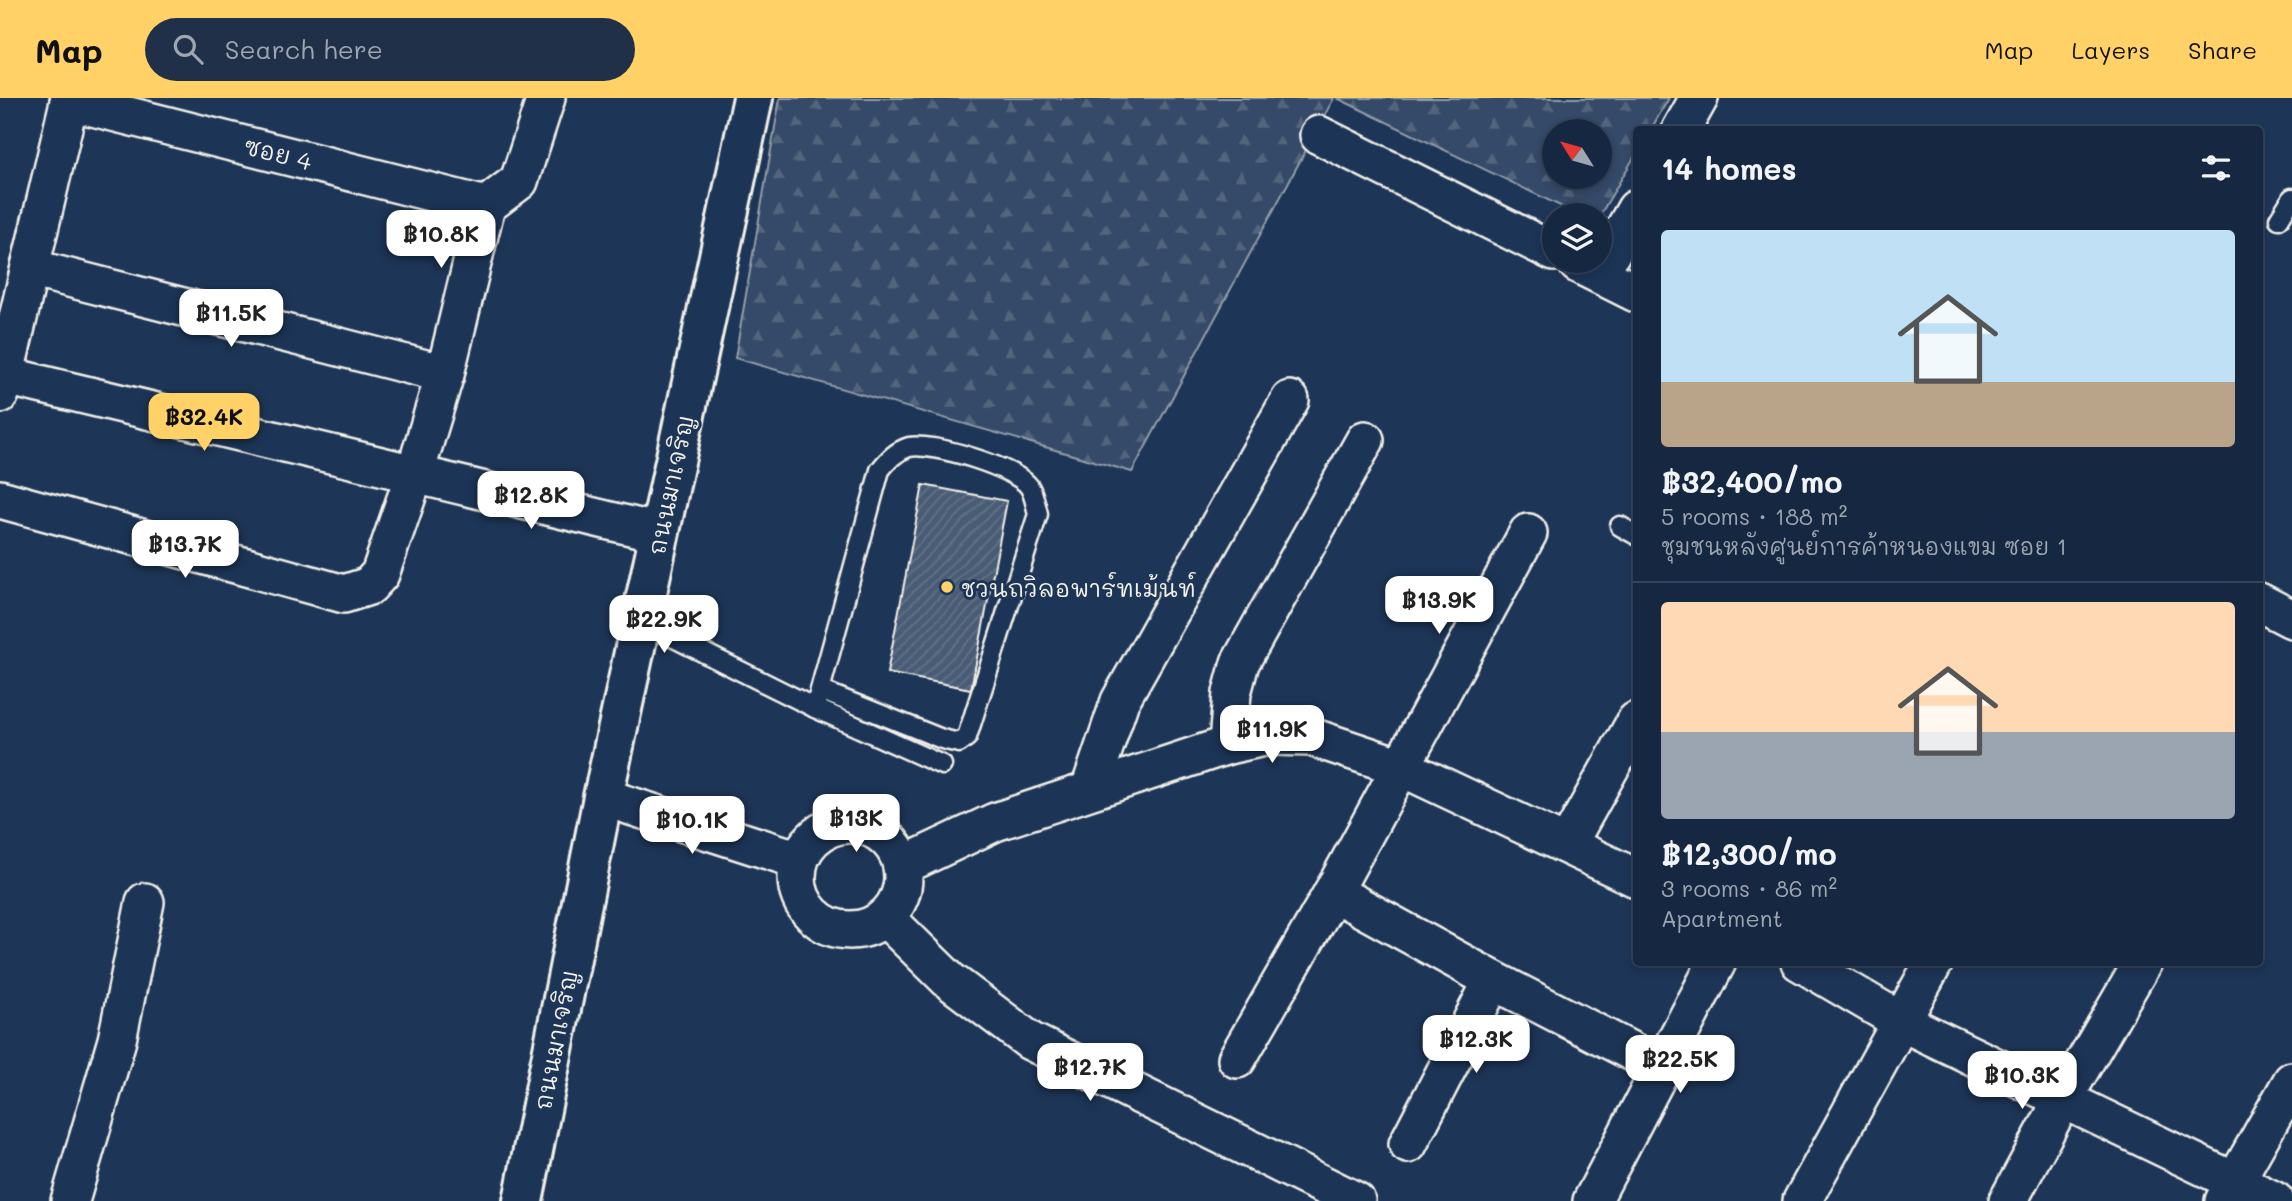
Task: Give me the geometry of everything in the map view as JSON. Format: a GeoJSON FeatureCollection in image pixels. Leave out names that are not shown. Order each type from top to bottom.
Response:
{"type":"FeatureCollection","features":[{"type":"Feature","properties":{"kind":"main road","name":"ถนนมาเจริญ"},"geometry":{"type":"LineString","coordinates":[[523,1201],[603,797],[753,98]]}},
{"type":"Feature","properties":{"kind":"street"},"geometry":{"type":"LineString","coordinates":[[0,499],[344,594],[369,586],[380,575],[415,473],[445,374],[486,206],[519,181],[546,98]]}},
{"type":"Feature","properties":{"kind":"street"},"geometry":{"type":"LineString","coordinates":[[1683,126],[1699,98]]}},
{"type":"Feature","properties":{"kind":"street"},"geometry":{"type":"LineString","coordinates":[[70,99],[30,268],[8,328],[3,385],[415,473],[660,533]]}},
{"type":"Feature","properties":{"kind":"street","name":"ซอย 4"},"geometry":{"type":"LineString","coordinates":[[70,99],[486,206]]}},
{"type":"Feature","properties":{"kind":"street"},"geometry":{"type":"LineString","coordinates":[[1319,135],[1542,246]]}},
{"type":"Feature","properties":{"kind":"street"},"geometry":{"type":"LineString","coordinates":[[1612,236],[1633,212]]}},
{"type":"Feature","properties":{"kind":"street"},"geometry":{"type":"LineString","coordinates":[[30,268],[445,374]]}},
{"type":"Feature","properties":{"kind":"street"},"geometry":{"type":"LineString","coordinates":[[1597,273],[1633,291]]}},
{"type":"Feature","properties":{"kind":"street"},"geometry":{"type":"LineString","coordinates":[[1090,789],[1120,701],[1290,400]]}},
{"type":"Feature","properties":{"kind":"street"},"geometry":{"type":"LineString","coordinates":[[1228,745],[1232,693],[1240,663],[1365,440]]}},
{"type":"Feature","properties":{"kind":"street"},"geometry":{"type":"LineString","coordinates":[[1237,1059],[1333,892],[1528,533]]}},
{"type":"Feature","properties":{"kind":"street"},"geometry":{"type":"LineString","coordinates":[[2263,604],[2292,619]]}},
{"type":"Feature","properties":{"kind":"street"},"geometry":{"type":"LineString","coordinates":[[1567,845],[1633,726]]}},
{"type":"Feature","properties":{"kind":"street"},"geometry":{"type":"LineString","coordinates":[[902,866],[995,822],[1228,745],[1269,736],[1311,737],[1401,767],[1633,877]]}},
{"type":"Feature","properties":{"kind":"street"},"geometry":{"type":"LineString","coordinates":[[603,797],[799,860]]}},
{"type":"Feature","properties":{"kind":"street"},"geometry":{"type":"LineString","coordinates":[[853,824],[870,828],[884,837],[895,850],[902,866],[902,885],[896,902],[885,917],[870,926],[853,930],[836,929],[820,922],[808,910],[799,895],[799,860],[807,845],[820,833],[836,826],[853,824]]}},
{"type":"Feature","properties":{"kind":"street"},"geometry":{"type":"LineString","coordinates":[[1333,892],[1493,980],[1662,1067]]}},
{"type":"Feature","properties":{"kind":"street"},"geometry":{"type":"LineString","coordinates":[[70,1201],[117,1040],[145,902]]}},
{"type":"Feature","properties":{"kind":"street"},"geometry":{"type":"LineString","coordinates":[[885,917],[949,980],[1030,1041],[1356,1201]]}},
{"type":"Feature","properties":{"kind":"street"},"geometry":{"type":"LineString","coordinates":[[1591,1201],[1715,966]]}},
{"type":"Feature","properties":{"kind":"street"},"geometry":{"type":"LineString","coordinates":[[1807,966],[1902,1022],[2063,1099],[2229,1191],[2275,1201]]}},
{"type":"Feature","properties":{"kind":"street"},"geometry":{"type":"LineString","coordinates":[[1802,1201],[1932,966]]}},
{"type":"Feature","properties":{"kind":"street"},"geometry":{"type":"LineString","coordinates":[[2008,1201],[2063,1099],[2141,966]]}},
{"type":"Feature","properties":{"kind":"street"},"geometry":{"type":"LineString","coordinates":[[1408,1144],[1493,980]]}},
{"type":"Feature","properties":{"kind":"street"},"geometry":{"type":"LineString","coordinates":[[2229,1191],[2292,1081]]}},
{"type":"Feature","properties":{"kind":"lane"},"geometry":{"type":"LineString","coordinates":[[2279,219],[2292,198]]}},
{"type":"Feature","properties":{"kind":"lane"},"geometry":{"type":"LineString","coordinates":[[911,447],[941,449],[1010,471],[1030,486],[1038,514],[967,737],[959,743],[942,739],[817,699],[880,470],[892,456],[911,447]]}},
{"type":"Feature","properties":{"kind":"lane"},"geometry":{"type":"LineString","coordinates":[[1620,526],[1633,533]]}},
{"type":"Feature","properties":{"kind":"lane"},"geometry":{"type":"LineString","coordinates":[[640,621],[817,699],[942,765]]}},
{"type":"Feature","properties":{"kind":"green space"},"geometry":{"type":"Polygon","coordinates":[[[780,98],[1334,98],[1132,472],[735,358],[780,98]]]}},
{"type":"Feature","properties":{"kind":"green space"},"geometry":{"type":"Polygon","coordinates":[[[1337,98],[1669,98],[1653,126],[1633,126],[1633,159],[1607,203],[1554,203],[1337,98]]]}},
{"type":"Feature","properties":{"kind":"building","name":"ชวนถวิลอพาร์ทเม้นท์"},"geometry":{"type":"Polygon","coordinates":[[[923,485],[1007,501],[971,689],[887,673],[923,485]]]}},
{"type":"Feature","properties":{"kind":"place","name":"ชวนถวิลอพาร์ทเม้นท์"},"geometry":{"type":"Point","coordinates":[947,587]}}]}
